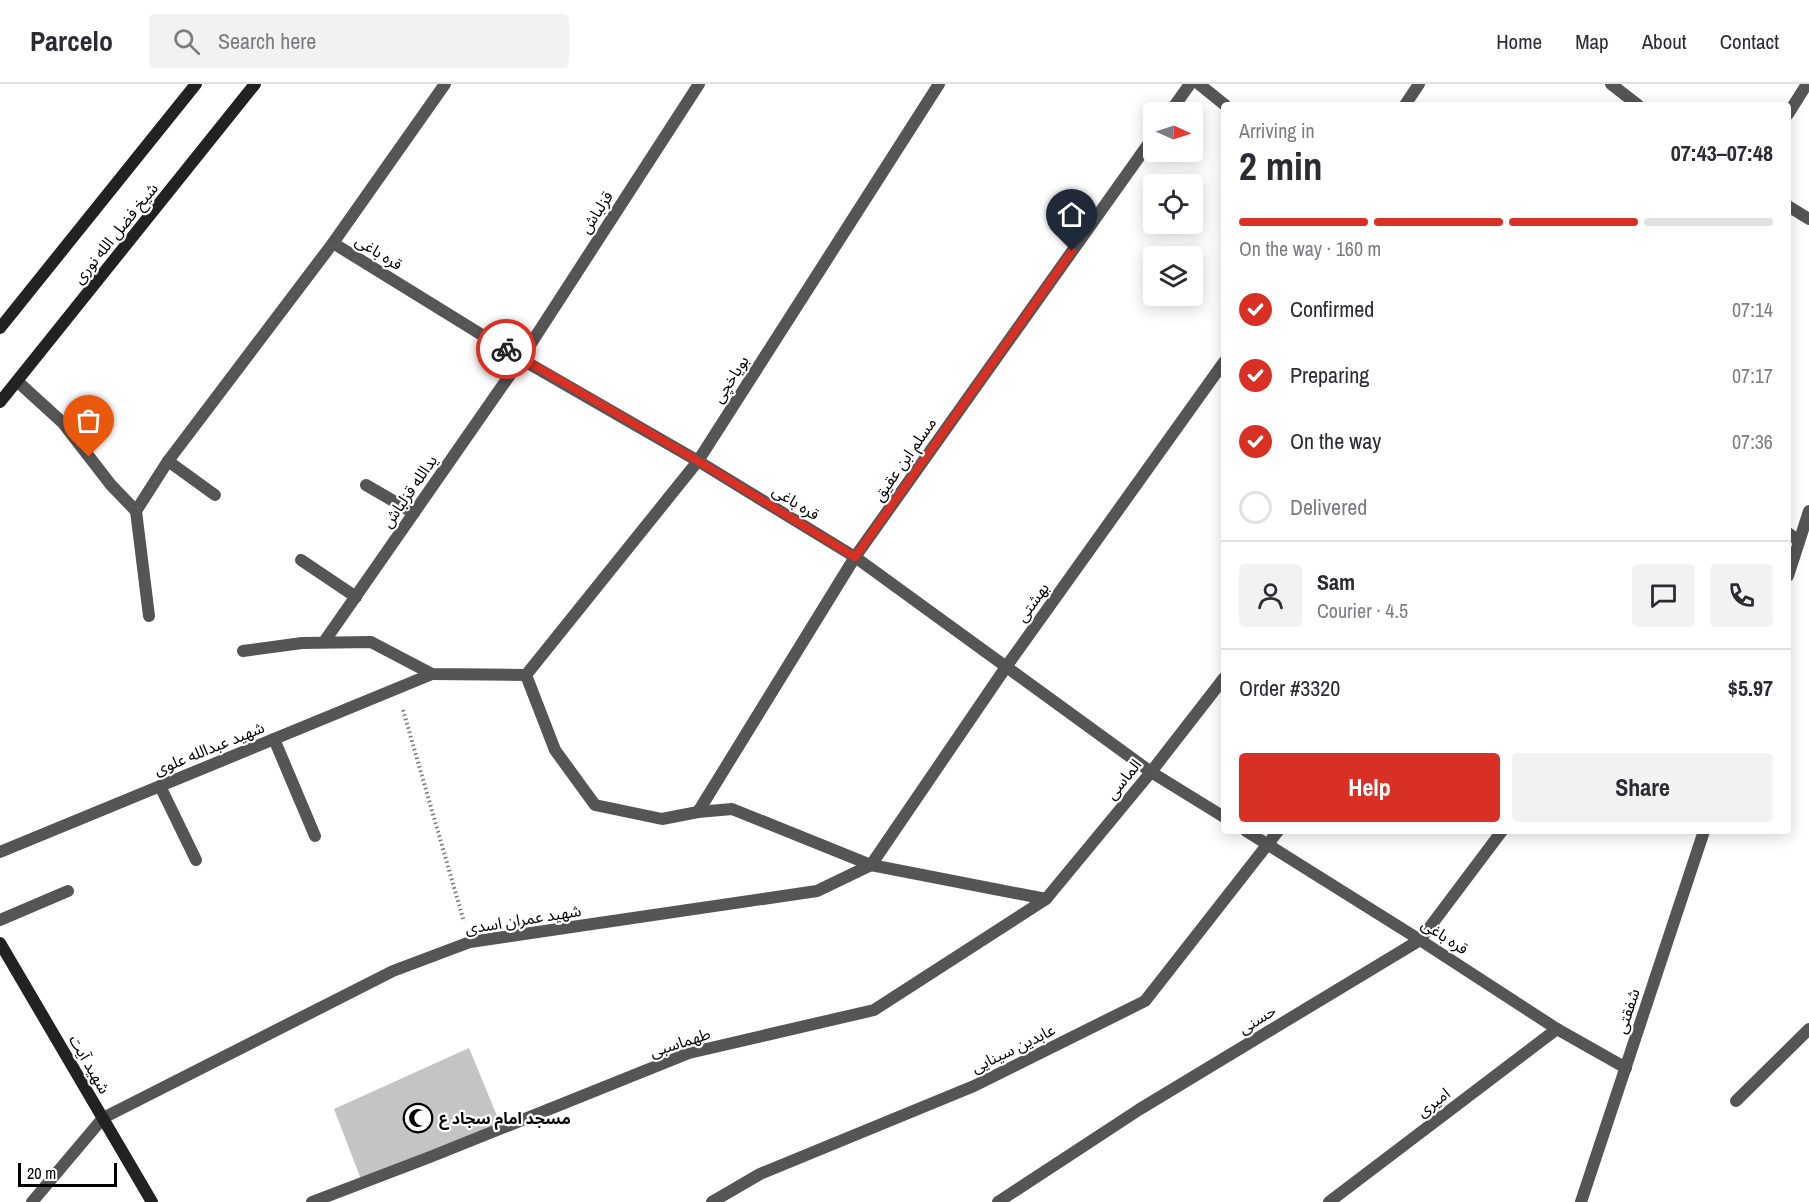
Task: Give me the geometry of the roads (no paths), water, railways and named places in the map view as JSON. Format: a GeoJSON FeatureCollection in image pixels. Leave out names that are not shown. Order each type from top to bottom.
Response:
{"type":"FeatureCollection","features":[{"type":"Feature","properties":{"kind":"main road","name":"شیخ فضل الله نوری"},"geometry":{"type":"LineString","coordinates":[[0,328],[196,84]]}},
{"type":"Feature","properties":{"kind":"main road","name":"شیخ فضل الله نوری"},"geometry":{"type":"LineString","coordinates":[[0,402],[255,84]]}},
{"type":"Feature","properties":{"kind":"main road","name":"شهید آیت"},"geometry":{"type":"LineString","coordinates":[[0,943],[152,1202]]}},
{"type":"Feature","properties":{"kind":"street","name":"قره باغی"},"geometry":{"type":"LineString","coordinates":[[136,511],[168,461],[333,243],[445,84]]}},
{"type":"Feature","properties":{"kind":"street","name":"قزلباش"},"geometry":{"type":"LineString","coordinates":[[521,358],[699,84]]}},
{"type":"Feature","properties":{"kind":"street","name":"بویاخچی"},"geometry":{"type":"LineString","coordinates":[[526,675],[698,461],[939,84]]}},
{"type":"Feature","properties":{"kind":"street"},"geometry":{"type":"LineString","coordinates":[[1177,102],[1190,84]]}},
{"type":"Feature","properties":{"kind":"street"},"geometry":{"type":"LineString","coordinates":[[1199,84],[1221,102]]}},
{"type":"Feature","properties":{"kind":"street"},"geometry":{"type":"LineString","coordinates":[[1407,102],[1419,84]]}},
{"type":"Feature","properties":{"kind":"street"},"geometry":{"type":"LineString","coordinates":[[1791,109],[1807,84]]}},
{"type":"Feature","properties":{"kind":"street"},"geometry":{"type":"LineString","coordinates":[[1617,86],[1635,102]]}},
{"type":"Feature","properties":{"kind":"street","name":"مسلم ابن عقیق"},"geometry":{"type":"LineString","coordinates":[[698,812],[855,557],[1143,151]]}},
{"type":"Feature","properties":{"kind":"street"},"geometry":{"type":"LineString","coordinates":[[1791,209],[1809,219]]}},
{"type":"Feature","properties":{"kind":"street","name":"قره باغی"},"geometry":{"type":"LineString","coordinates":[[333,243],[855,557],[1151,772],[1221,815]]}},
{"type":"Feature","properties":{"kind":"street","name":"یدالله قزلباش"},"geometry":{"type":"LineString","coordinates":[[324,642],[521,358]]}},
{"type":"Feature","properties":{"kind":"street","name":"بهشتی"},"geometry":{"type":"LineString","coordinates":[[871,865],[1006,667],[1221,366]]}},
{"type":"Feature","properties":{"kind":"street"},"geometry":{"type":"LineString","coordinates":[[17,381],[63,423],[111,485],[136,511],[149,616]]}},
{"type":"Feature","properties":{"kind":"street"},"geometry":{"type":"LineString","coordinates":[[168,461],[215,495]]}},
{"type":"Feature","properties":{"kind":"street"},"geometry":{"type":"LineString","coordinates":[[366,484],[414,513]]}},
{"type":"Feature","properties":{"kind":"street"},"geometry":{"type":"LineString","coordinates":[[1791,570],[1804,545],[1809,511]]}},
{"type":"Feature","properties":{"kind":"street"},"geometry":{"type":"LineString","coordinates":[[1791,535],[1804,545]]}},
{"type":"Feature","properties":{"kind":"street"},"geometry":{"type":"LineString","coordinates":[[301,560],[356,597]]}},
{"type":"Feature","properties":{"kind":"street"},"geometry":{"type":"LineString","coordinates":[[243,651],[302,643],[371,642],[432,675],[526,675],[555,750],[595,805],[662,819],[698,812],[732,809],[871,865],[1046,899]]}},
{"type":"Feature","properties":{"kind":"street","name":"شهید عبدالله علوی"},"geometry":{"type":"LineString","coordinates":[[0,852],[432,675]]}},
{"type":"Feature","properties":{"kind":"street","name":"الماسی"},"geometry":{"type":"LineString","coordinates":[[1046,899],[1151,772],[1221,682]]}},
{"type":"Feature","properties":{"kind":"street"},"geometry":{"type":"LineString","coordinates":[[274,739],[315,836]]}},
{"type":"Feature","properties":{"kind":"street"},"geometry":{"type":"LineString","coordinates":[[160,786],[196,860]]}},
{"type":"Feature","properties":{"kind":"street","name":"قره باغی"},"geometry":{"type":"LineString","coordinates":[[1251,834],[1557,1029],[1626,1068]]}},
{"type":"Feature","properties":{"kind":"street","name":"عابدین سینایی"},"geometry":{"type":"LineString","coordinates":[[712,1202],[760,1174],[974,1086],[1145,1001],[1276,834]]}},
{"type":"Feature","properties":{"kind":"street","name":"حسنی"},"geometry":{"type":"LineString","coordinates":[[998,1202],[1140,1109],[1420,940],[1500,834]]}},
{"type":"Feature","properties":{"kind":"street","name":"شفقتی"},"geometry":{"type":"LineString","coordinates":[[1581,1202],[1703,834]]}},
{"type":"Feature","properties":{"kind":"street","name":"شهید عمران اسدی"},"geometry":{"type":"LineString","coordinates":[[103,1118],[393,971],[470,942],[817,891],[871,865]]}},
{"type":"Feature","properties":{"kind":"street"},"geometry":{"type":"LineString","coordinates":[[0,920],[68,891]]}},
{"type":"Feature","properties":{"kind":"street","name":"طهماسبی"},"geometry":{"type":"LineString","coordinates":[[312,1202],[451,1149],[689,1053],[874,1010],[1046,899]]}},
{"type":"Feature","properties":{"kind":"street","name":"امیری"},"geometry":{"type":"LineString","coordinates":[[1329,1202],[1557,1029]]}},
{"type":"Feature","properties":{"kind":"street"},"geometry":{"type":"LineString","coordinates":[[1736,1101],[1809,1029]]}},
{"type":"Feature","properties":{"kind":"street"},"geometry":{"type":"LineString","coordinates":[[32,1202],[103,1118]]}},
{"type":"Feature","properties":{"kind":"place","name":"مسجد امام سجاد ع"},"geometry":{"type":"Point","coordinates":[418,1118]}}]}
